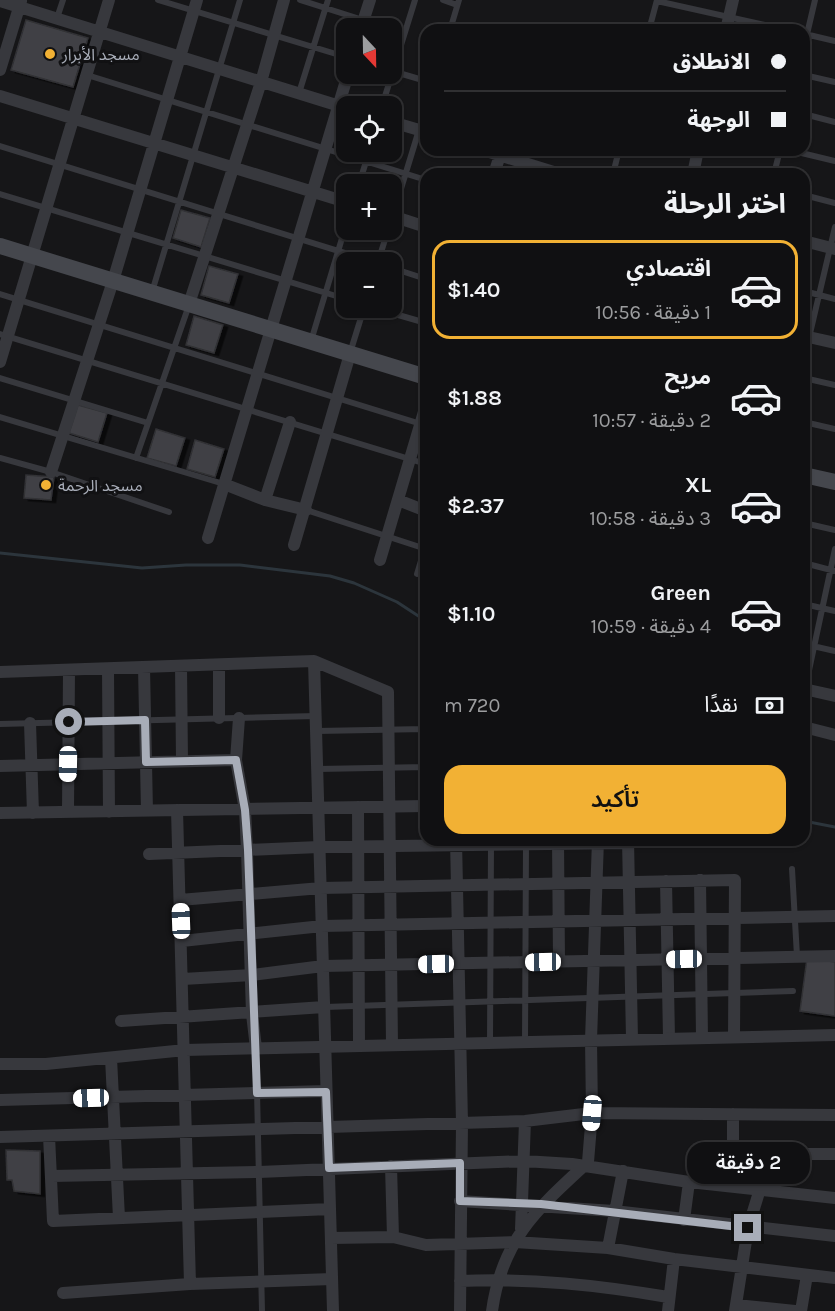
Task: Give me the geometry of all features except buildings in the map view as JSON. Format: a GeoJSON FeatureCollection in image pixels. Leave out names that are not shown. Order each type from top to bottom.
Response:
{"type":"FeatureCollection","features":[{"type":"Feature","properties":{"kind":"street"},"geometry":{"type":"LineString","coordinates":[[0,362],[4,335],[19,300],[109,0]]}},
{"type":"Feature","properties":{"kind":"street"},"geometry":{"type":"LineString","coordinates":[[189,304],[261,82],[284,0]]}},
{"type":"Feature","properties":{"kind":"street"},"geometry":{"type":"LineString","coordinates":[[365,18],[370,0]]}},
{"type":"Feature","properties":{"kind":"street"},"geometry":{"type":"LineString","coordinates":[[727,24],[733,0]]}},
{"type":"Feature","properties":{"kind":"street"},"geometry":{"type":"LineString","coordinates":[[0,1],[20,3],[57,19],[336,105]]}},
{"type":"Feature","properties":{"kind":"street"},"geometry":{"type":"LineString","coordinates":[[0,70],[3,50],[20,3]]}},
{"type":"Feature","properties":{"kind":"street"},"geometry":{"type":"LineString","coordinates":[[51,472],[113,281],[195,5]]}},
{"type":"Feature","properties":{"kind":"street"},"geometry":{"type":"LineString","coordinates":[[0,96],[336,199]]}},
{"type":"Feature","properties":{"kind":"street"},"geometry":{"type":"LineString","coordinates":[[208,538],[325,149],[336,122]]}},
{"type":"Feature","properties":{"kind":"street"},"geometry":{"type":"LineString","coordinates":[[402,125],[420,130]]}},
{"type":"Feature","properties":{"kind":"street"},"geometry":{"type":"LineString","coordinates":[[502,156],[531,168]]}},
{"type":"Feature","properties":{"kind":"street"},"geometry":{"type":"LineString","coordinates":[[402,220],[420,225]]}},
{"type":"Feature","properties":{"kind":"street"},"geometry":{"type":"LineString","coordinates":[[810,242],[833,248]]}},
{"type":"Feature","properties":{"kind":"street"},"geometry":{"type":"LineString","coordinates":[[0,246],[420,375]]}},
{"type":"Feature","properties":{"kind":"street"},"geometry":{"type":"LineString","coordinates":[[810,337],[835,342]]}},
{"type":"Feature","properties":{"kind":"street"},"geometry":{"type":"LineString","coordinates":[[294,545],[350,354]]}},
{"type":"Feature","properties":{"kind":"street"},"geometry":{"type":"LineString","coordinates":[[265,500],[290,422]]}},
{"type":"Feature","properties":{"kind":"street"},"geometry":{"type":"LineString","coordinates":[[380,560],[420,432]]}},
{"type":"Feature","properties":{"kind":"street"},"geometry":{"type":"LineString","coordinates":[[810,476],[835,482]]}},
{"type":"Feature","properties":{"kind":"street"},"geometry":{"type":"LineString","coordinates":[[224,484],[265,500],[306,510]]}},
{"type":"Feature","properties":{"kind":"street"},"geometry":{"type":"LineString","coordinates":[[398,500],[420,509]]}},
{"type":"Feature","properties":{"kind":"street"},"geometry":{"type":"LineString","coordinates":[[314,661],[333,1311]]}},
{"type":"Feature","properties":{"kind":"street"},"geometry":{"type":"LineString","coordinates":[[0,672],[314,661],[388,692],[392,1045]]}},
{"type":"Feature","properties":{"kind":"street"},"geometry":{"type":"LineString","coordinates":[[219,665],[219,718]]}},
{"type":"Feature","properties":{"kind":"street"},"geometry":{"type":"LineString","coordinates":[[181,666],[182,761]]}},
{"type":"Feature","properties":{"kind":"street"},"geometry":{"type":"LineString","coordinates":[[144,668],[147,811]]}},
{"type":"Feature","properties":{"kind":"street"},"geometry":{"type":"LineString","coordinates":[[108,669],[109,812]]}},
{"type":"Feature","properties":{"kind":"street"},"geometry":{"type":"LineString","coordinates":[[68,812],[69,670]]}},
{"type":"Feature","properties":{"kind":"street"},"geometry":{"type":"LineString","coordinates":[[810,691],[835,696]]}},
{"type":"Feature","properties":{"kind":"street"},"geometry":{"type":"LineString","coordinates":[[239,718],[236,760],[245,810],[248,850],[252,1014],[256,1048]]}},
{"type":"Feature","properties":{"kind":"street"},"geometry":{"type":"LineString","coordinates":[[30,723],[33,813]]}},
{"type":"Feature","properties":{"kind":"street"},"geometry":{"type":"LineString","coordinates":[[810,729],[835,735]]}},
{"type":"Feature","properties":{"kind":"street"},"geometry":{"type":"LineString","coordinates":[[0,765],[236,760]]}},
{"type":"Feature","properties":{"kind":"street"},"geometry":{"type":"LineString","coordinates":[[0,813],[420,806]]}},
{"type":"Feature","properties":{"kind":"street"},"geometry":{"type":"LineString","coordinates":[[358,807],[359,1046]]}},
{"type":"Feature","properties":{"kind":"street"},"geometry":{"type":"LineString","coordinates":[[177,810],[186,1050],[190,1284]]}},
{"type":"Feature","properties":{"kind":"street"},"geometry":{"type":"LineString","coordinates":[[149,854],[420,845]]}},
{"type":"Feature","properties":{"kind":"street"},"geometry":{"type":"LineString","coordinates":[[457,846],[460,1002],[458,1043],[462,1123],[460,1311]]}},
{"type":"Feature","properties":{"kind":"street"},"geometry":{"type":"LineString","coordinates":[[558,846],[560,961]]}},
{"type":"Feature","properties":{"kind":"street"},"geometry":{"type":"LineString","coordinates":[[492,1311],[496,1280],[521,1229],[541,1204],[588,1162],[592,1113],[591,1040],[598,846]]}},
{"type":"Feature","properties":{"kind":"street"},"geometry":{"type":"LineString","coordinates":[[628,846],[632,1039]]}},
{"type":"Feature","properties":{"kind":"street"},"geometry":{"type":"LineString","coordinates":[[700,880],[702,1038]]}},
{"type":"Feature","properties":{"kind":"street"},"geometry":{"type":"LineString","coordinates":[[180,900],[249,896],[321,888],[735,880],[734,1037]]}},
{"type":"Feature","properties":{"kind":"street"},"geometry":{"type":"LineString","coordinates":[[666,881],[669,1038]]}},
{"type":"Feature","properties":{"kind":"street"},"geometry":{"type":"LineString","coordinates":[[182,941],[322,926],[835,916]]}},
{"type":"Feature","properties":{"kind":"street"},"geometry":{"type":"LineString","coordinates":[[183,979],[252,975],[323,966],[835,956]]}},
{"type":"Feature","properties":{"kind":"street"},"geometry":{"type":"LineString","coordinates":[[121,1021],[252,1014],[324,1007]]}},
{"type":"Feature","properties":{"kind":"street"},"geometry":{"type":"LineString","coordinates":[[0,1064],[46,1064],[186,1050],[835,1035]]}},
{"type":"Feature","properties":{"kind":"street"},"geometry":{"type":"LineString","coordinates":[[111,1058],[119,1218]]}},
{"type":"Feature","properties":{"kind":"street"},"geometry":{"type":"LineString","coordinates":[[0,1100],[326,1092]]}},
{"type":"Feature","properties":{"kind":"street"},"geometry":{"type":"LineString","coordinates":[[0,1137],[525,1121],[592,1113],[835,1115]]}},
{"type":"Feature","properties":{"kind":"street"},"geometry":{"type":"LineString","coordinates":[[733,1114],[733,1185]]}},
{"type":"Feature","properties":{"kind":"street"},"geometry":{"type":"LineString","coordinates":[[521,1229],[525,1121]]}},
{"type":"Feature","properties":{"kind":"street"},"geometry":{"type":"LineString","coordinates":[[49,1136],[53,1221],[330,1209]]}},
{"type":"Feature","properties":{"kind":"street"},"geometry":{"type":"LineString","coordinates":[[795,1154],[835,1154]]}},
{"type":"Feature","properties":{"kind":"street"},"geometry":{"type":"LineString","coordinates":[[52,1176],[259,1172],[524,1161],[584,1165],[689,1182],[733,1185],[835,1198]]}},
{"type":"Feature","properties":{"kind":"street"},"geometry":{"type":"LineString","coordinates":[[391,1166],[393,1237]]}},
{"type":"Feature","properties":{"kind":"street"},"geometry":{"type":"LineString","coordinates":[[608,1248],[623,1171]]}},
{"type":"Feature","properties":{"kind":"street"},"geometry":{"type":"LineString","coordinates":[[684,1220],[689,1182]]}},
{"type":"Feature","properties":{"kind":"street"},"geometry":{"type":"LineString","coordinates":[[760,1189],[748,1228],[736,1308],[795,1311]]}},
{"type":"Feature","properties":{"kind":"street"},"geometry":{"type":"LineString","coordinates":[[460,1201],[541,1204],[835,1236]]}},
{"type":"Feature","properties":{"kind":"street"},"geometry":{"type":"LineString","coordinates":[[331,1238],[393,1237],[426,1245],[515,1242],[608,1248],[674,1259],[835,1278]]}},
{"type":"Feature","properties":{"kind":"street"},"geometry":{"type":"LineString","coordinates":[[668,1311],[674,1259]]}},
{"type":"Feature","properties":{"kind":"street"},"geometry":{"type":"LineString","coordinates":[[801,1311],[807,1275]]}},
{"type":"Feature","properties":{"kind":"street"},"geometry":{"type":"LineString","coordinates":[[63,1293],[190,1284],[332,1279]]}},
{"type":"Feature","properties":{"kind":"street"},"geometry":{"type":"LineString","coordinates":[[460,1281],[532,1279],[604,1286],[668,1297]]}},
{"type":"Feature","properties":{"kind":"lane"},"geometry":{"type":"LineString","coordinates":[[57,19],[63,0]]}},
{"type":"Feature","properties":{"kind":"lane"},"geometry":{"type":"LineString","coordinates":[[158,0],[195,5],[233,23],[336,54]]}},
{"type":"Feature","properties":{"kind":"lane"},"geometry":{"type":"LineString","coordinates":[[152,293],[240,0]]}},
{"type":"Feature","properties":{"kind":"lane"},"geometry":{"type":"LineString","coordinates":[[300,0],[347,18]]}},
{"type":"Feature","properties":{"kind":"lane"},"geometry":{"type":"LineString","coordinates":[[299,93],[327,0]]}},
{"type":"Feature","properties":{"kind":"lane"},"geometry":{"type":"LineString","coordinates":[[402,40],[415,0]]}},
{"type":"Feature","properties":{"kind":"lane"},"geometry":{"type":"LineString","coordinates":[[443,0],[458,2],[452,24]]}},
{"type":"Feature","properties":{"kind":"lane"},"geometry":{"type":"LineString","coordinates":[[808,24],[815,0]]}},
{"type":"Feature","properties":{"kind":"lane"},"geometry":{"type":"LineString","coordinates":[[651,24],[657,1],[760,24]]}},
{"type":"Feature","properties":{"kind":"lane"},"geometry":{"type":"LineString","coordinates":[[810,35],[835,40]]}},
{"type":"Feature","properties":{"kind":"lane"},"geometry":{"type":"LineString","coordinates":[[402,74],[420,79]]}},
{"type":"Feature","properties":{"kind":"lane"},"geometry":{"type":"LineString","coordinates":[[87,75],[336,152]]}},
{"type":"Feature","properties":{"kind":"lane"},"geometry":{"type":"LineString","coordinates":[[810,76],[835,82]]}},
{"type":"Feature","properties":{"kind":"lane"},"geometry":{"type":"LineString","coordinates":[[810,116],[835,122]]}},
{"type":"Feature","properties":{"kind":"lane"},"geometry":{"type":"LineString","coordinates":[[402,184],[420,136]]}},
{"type":"Feature","properties":{"kind":"lane"},"geometry":{"type":"LineString","coordinates":[[0,146],[339,252],[342,240]]}},
{"type":"Feature","properties":{"kind":"lane"},"geometry":{"type":"LineString","coordinates":[[810,155],[835,161]]}},
{"type":"Feature","properties":{"kind":"lane"},"geometry":{"type":"LineString","coordinates":[[369,162],[420,178]]}},
{"type":"Feature","properties":{"kind":"lane"},"geometry":{"type":"LineString","coordinates":[[0,194],[336,296]]}},
{"type":"Feature","properties":{"kind":"lane"},"geometry":{"type":"LineString","coordinates":[[810,197],[835,203]]}},
{"type":"Feature","properties":{"kind":"lane"},"geometry":{"type":"LineString","coordinates":[[810,326],[833,248],[835,227]]}},
{"type":"Feature","properties":{"kind":"lane"},"geometry":{"type":"LineString","coordinates":[[311,342],[336,261]]}},
{"type":"Feature","properties":{"kind":"lane"},"geometry":{"type":"LineString","coordinates":[[402,271],[420,277]]}},
{"type":"Feature","properties":{"kind":"lane"},"geometry":{"type":"LineString","coordinates":[[810,293],[835,299]]}},
{"type":"Feature","properties":{"kind":"lane"},"geometry":{"type":"LineString","coordinates":[[0,294],[420,423]]}},
{"type":"Feature","properties":{"kind":"lane"},"geometry":{"type":"LineString","coordinates":[[136,458],[189,304]]}},
{"type":"Feature","properties":{"kind":"lane"},"geometry":{"type":"LineString","coordinates":[[402,316],[420,321]]}},
{"type":"Feature","properties":{"kind":"lane"},"geometry":{"type":"LineString","coordinates":[[350,354],[361,318]]}},
{"type":"Feature","properties":{"kind":"lane"},"geometry":{"type":"LineString","coordinates":[[4,335],[420,462]]}},
{"type":"Feature","properties":{"kind":"lane"},"geometry":{"type":"LineString","coordinates":[[0,378],[148,423]]}},
{"type":"Feature","properties":{"kind":"lane"},"geometry":{"type":"LineString","coordinates":[[810,379],[835,385]]}},
{"type":"Feature","properties":{"kind":"lane"},"geometry":{"type":"LineString","coordinates":[[0,417],[224,484]]}},
{"type":"Feature","properties":{"kind":"lane"},"geometry":{"type":"LineString","coordinates":[[810,423],[835,429]]}},
{"type":"Feature","properties":{"kind":"lane"},"geometry":{"type":"LineString","coordinates":[[0,458],[51,472],[169,512]]}},
{"type":"Feature","properties":{"kind":"lane"},"geometry":{"type":"LineString","coordinates":[[306,510],[420,545]]}},
{"type":"Feature","properties":{"kind":"lane"},"geometry":{"type":"LineString","coordinates":[[810,524],[835,530]]}},
{"type":"Feature","properties":{"kind":"lane"},"geometry":{"type":"LineString","coordinates":[[810,664],[833,570],[835,549]]}},
{"type":"Feature","properties":{"kind":"lane"},"geometry":{"type":"LineString","coordinates":[[810,564],[833,570]]}},
{"type":"Feature","properties":{"kind":"lane"},"geometry":{"type":"LineString","coordinates":[[417,574],[420,565]]}},
{"type":"Feature","properties":{"kind":"lane"},"geometry":{"type":"LineString","coordinates":[[810,605],[835,611]]}},
{"type":"Feature","properties":{"kind":"lane"},"geometry":{"type":"LineString","coordinates":[[810,646],[835,651]]}},
{"type":"Feature","properties":{"kind":"lane"},"geometry":{"type":"LineString","coordinates":[[0,724],[316,716]]}},
{"type":"Feature","properties":{"kind":"lane"},"geometry":{"type":"LineString","coordinates":[[316,731],[420,729]]}},
{"type":"Feature","properties":{"kind":"lane"},"geometry":{"type":"LineString","coordinates":[[317,769],[420,767]]}},
{"type":"Feature","properties":{"kind":"lane"},"geometry":{"type":"LineString","coordinates":[[490,1042],[491,846]]}},
{"type":"Feature","properties":{"kind":"lane"},"geometry":{"type":"LineString","coordinates":[[525,1042],[526,846]]}},
{"type":"Feature","properties":{"kind":"lane"},"geometry":{"type":"LineString","coordinates":[[792,869],[797,956]]}},
{"type":"Feature","properties":{"kind":"lane"},"geometry":{"type":"LineString","coordinates":[[324,1007],[793,991]]}},
{"type":"Feature","properties":{"kind":"lane"},"geometry":{"type":"LineString","coordinates":[[256,1048],[262,1311]]}},
{"type":"Feature","properties":{"kind":"waterway"},"geometry":{"type":"LineString","coordinates":[[0,553],[142,568],[240,565],[330,576],[354,583],[397,602],[420,617]]}},
{"type":"Feature","properties":{"kind":"waterway"},"geometry":{"type":"LineString","coordinates":[[810,822],[835,827]]}},
{"type":"Feature","properties":{"kind":"place","name":"مسجد الأبرار"},"geometry":{"type":"Point","coordinates":[50,54]}},
{"type":"Feature","properties":{"kind":"place","name":"مسجد الرحمة"},"geometry":{"type":"Point","coordinates":[46,485]}},
{"type":"Feature","properties":{"kind":"route"},"geometry":{"type":"LineString","coordinates":[[69,722],[145,720],[146,762],[236,760],[245,810],[248,850],[252,1014],[256,1048],[257,1093],[326,1092],[329,1168],[460,1163],[460,1201],[541,1204],[748,1228]]}}]}
